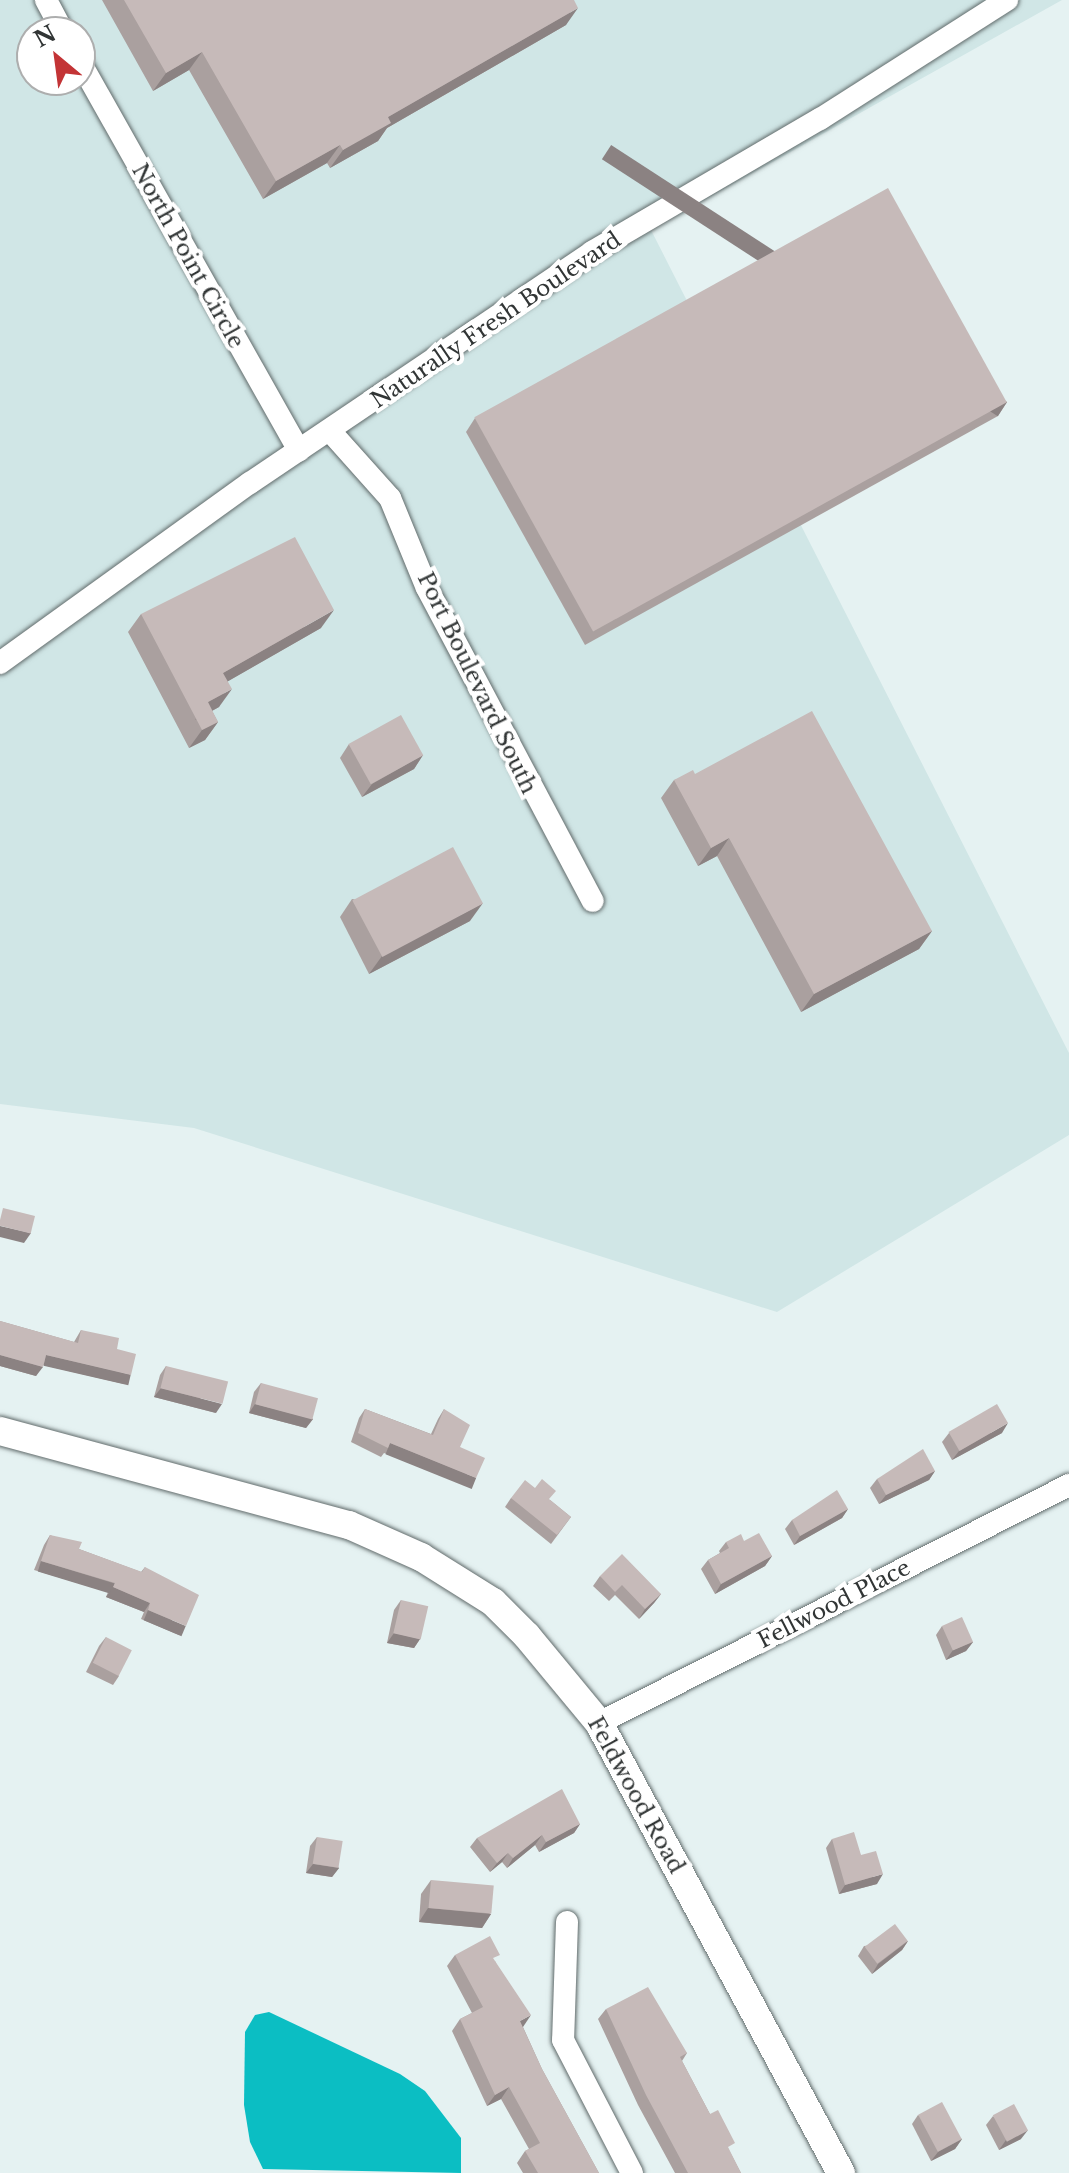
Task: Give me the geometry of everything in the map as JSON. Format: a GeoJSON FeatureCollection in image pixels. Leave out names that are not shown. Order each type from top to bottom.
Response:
{"type":"FeatureCollection","features":[{"type":"Feature","properties":{"kind":"street","name":"Naturally Fresh Boulevard"},"geometry":{"type":"LineString","coordinates":[[0,663],[299,450],[617,236],[820,119],[980,7],[1007,0]]}},
{"type":"Feature","properties":{"kind":"street","name":"North Point Circle"},"geometry":{"type":"LineString","coordinates":[[96,90],[299,450]]}},
{"type":"Feature","properties":{"kind":"street","name":"Port Boulevard South"},"geometry":{"type":"LineString","coordinates":[[330,431],[390,498],[427,588],[593,901]]}},
{"type":"Feature","properties":{"kind":"street","name":"Feldwood Road"},"geometry":{"type":"LineString","coordinates":[[0,1431],[349,1525],[421,1557],[493,1602],[599,1723],[841,2173]]}},
{"type":"Feature","properties":{"kind":"street","name":"Fellwood Place"},"geometry":{"type":"LineString","coordinates":[[599,1723],[1069,1485]]}},
{"type":"Feature","properties":{"kind":"street"},"geometry":{"type":"LineString","coordinates":[[567,1922],[563,2040],[632,2173]]}},
{"type":"Feature","properties":{"kind":"shaded area"},"geometry":{"type":"Polygon","coordinates":[[[0,0],[1062,0],[651,230],[1069,1053],[1069,1135],[777,1312],[194,1128],[0,1104],[0,0]]]}},
{"type":"Feature","properties":{"kind":"water"},"geometry":{"type":"Polygon","coordinates":[[[269,2012],[400,2074],[425,2091],[461,2138],[461,2173],[263,2169],[250,2142],[244,2105],[245,2032],[255,2015],[269,2012]]]}},
{"type":"Feature","properties":{"kind":"building"},"geometry":{"type":"Polygon","coordinates":[[[124,0],[574,0],[578,8],[388,117],[391,123],[343,150],[340,145],[276,181],[202,52],[166,73],[124,0]]]}},
{"type":"Feature","properties":{"kind":"building"},"geometry":{"type":"Polygon","coordinates":[[[888,188],[1007,402],[593,632],[474,417],[888,188]]]}},
{"type":"Feature","properties":{"kind":"building"},"geometry":{"type":"Polygon","coordinates":[[[295,537],[334,610],[223,673],[232,689],[208,702],[218,722],[202,730],[141,614],[295,537]]]}},
{"type":"Feature","properties":{"kind":"building"},"geometry":{"type":"Polygon","coordinates":[[[812,711],[932,931],[814,994],[729,838],[711,848],[674,780],[693,770],[695,774],[812,711]]]}},
{"type":"Feature","properties":{"kind":"building"},"geometry":{"type":"Polygon","coordinates":[[[401,715],[423,755],[371,784],[349,744],[401,715]]]}},
{"type":"Feature","properties":{"kind":"building"},"geometry":{"type":"Polygon","coordinates":[[[453,847],[483,904],[382,957],[352,901],[453,847]]]}},
{"type":"Feature","properties":{"kind":"building"},"geometry":{"type":"Polygon","coordinates":[[[3,1208],[35,1216],[31,1233],[0,1226],[3,1208]]]}},
{"type":"Feature","properties":{"kind":"building"},"geometry":{"type":"Polygon","coordinates":[[[0,1321],[78,1343],[81,1330],[119,1338],[117,1349],[136,1354],[131,1375],[46,1355],[43,1367],[0,1355],[0,1321]]]}},
{"type":"Feature","properties":{"kind":"building"},"geometry":{"type":"Polygon","coordinates":[[[166,1366],[228,1381],[223,1404],[160,1388],[166,1366]]]}},
{"type":"Feature","properties":{"kind":"building"},"geometry":{"type":"Polygon","coordinates":[[[261,1383],[318,1398],[312,1420],[255,1404],[261,1383]]]}},
{"type":"Feature","properties":{"kind":"building"},"geometry":{"type":"Polygon","coordinates":[[[997,1404],[1008,1423],[960,1451],[949,1432],[997,1404]]]}},
{"type":"Feature","properties":{"kind":"building"},"geometry":{"type":"Polygon","coordinates":[[[365,1409],[433,1435],[444,1409],[470,1425],[460,1447],[485,1458],[476,1478],[390,1443],[388,1448],[358,1433],[365,1409]]]}},
{"type":"Feature","properties":{"kind":"building"},"geometry":{"type":"Polygon","coordinates":[[[923,1449],[935,1471],[886,1495],[877,1479],[923,1449]]]}},
{"type":"Feature","properties":{"kind":"building"},"geometry":{"type":"Polygon","coordinates":[[[542,1479],[556,1491],[549,1499],[571,1517],[557,1535],[511,1498],[525,1480],[535,1488],[542,1479]]]}},
{"type":"Feature","properties":{"kind":"building"},"geometry":{"type":"Polygon","coordinates":[[[837,1490],[848,1509],[800,1536],[792,1520],[837,1490]]]}},
{"type":"Feature","properties":{"kind":"building"},"geometry":{"type":"Polygon","coordinates":[[[759,1533],[772,1556],[721,1584],[708,1560],[729,1548],[726,1542],[741,1534],[744,1541],[759,1533]]]}},
{"type":"Feature","properties":{"kind":"building"},"geometry":{"type":"Polygon","coordinates":[[[50,1535],[82,1542],[79,1549],[142,1572],[145,1567],[199,1595],[186,1626],[148,1610],[150,1603],[113,1587],[115,1583],[41,1561],[50,1535]]]}},
{"type":"Feature","properties":{"kind":"building"},"geometry":{"type":"Polygon","coordinates":[[[622,1554],[661,1594],[645,1609],[622,1585],[615,1592],[600,1576],[622,1554]]]}},
{"type":"Feature","properties":{"kind":"building"},"geometry":{"type":"Polygon","coordinates":[[[401,1600],[428,1606],[421,1639],[393,1633],[401,1600]]]}},
{"type":"Feature","properties":{"kind":"building"},"geometry":{"type":"Polygon","coordinates":[[[962,1617],[973,1642],[953,1651],[942,1626],[962,1617]]]}},
{"type":"Feature","properties":{"kind":"building"},"geometry":{"type":"Polygon","coordinates":[[[106,1637],[132,1650],[119,1676],[93,1663],[106,1637]]]}},
{"type":"Feature","properties":{"kind":"building"},"geometry":{"type":"Polygon","coordinates":[[[562,1789],[580,1824],[546,1842],[542,1835],[513,1858],[508,1853],[497,1863],[477,1838],[562,1789]]]}},
{"type":"Feature","properties":{"kind":"building"},"geometry":{"type":"Polygon","coordinates":[[[854,1832],[861,1855],[876,1851],[883,1874],[845,1885],[832,1839],[854,1832]]]}},
{"type":"Feature","properties":{"kind":"building"},"geometry":{"type":"Polygon","coordinates":[[[317,1837],[343,1841],[338,1868],[313,1864],[317,1837]]]}},
{"type":"Feature","properties":{"kind":"building"},"geometry":{"type":"Polygon","coordinates":[[[431,1880],[494,1885],[491,1913],[429,1908],[431,1880]]]}},
{"type":"Feature","properties":{"kind":"building"},"geometry":{"type":"Polygon","coordinates":[[[895,1924],[908,1941],[877,1964],[865,1947],[895,1924]]]}},
{"type":"Feature","properties":{"kind":"building"},"geometry":{"type":"Polygon","coordinates":[[[490,1936],[500,1955],[493,1958],[531,2015],[520,2021],[542,2069],[599,2173],[538,2173],[525,2151],[540,2143],[509,2087],[495,2095],[460,2019],[483,2007],[455,1955],[490,1936]]]}},
{"type":"Feature","properties":{"kind":"building"},"geometry":{"type":"Polygon","coordinates":[[[648,1987],[687,2053],[680,2057],[710,2114],[718,2110],[735,2143],[728,2147],[741,2173],[688,2173],[646,2095],[606,2009],[648,1987]]]}},
{"type":"Feature","properties":{"kind":"building"},"geometry":{"type":"Polygon","coordinates":[[[942,2102],[962,2139],[938,2152],[918,2115],[942,2102]]]}},
{"type":"Feature","properties":{"kind":"building"},"geometry":{"type":"Polygon","coordinates":[[[1014,2104],[1028,2130],[1007,2142],[993,2115],[1014,2104]]]}}]}
